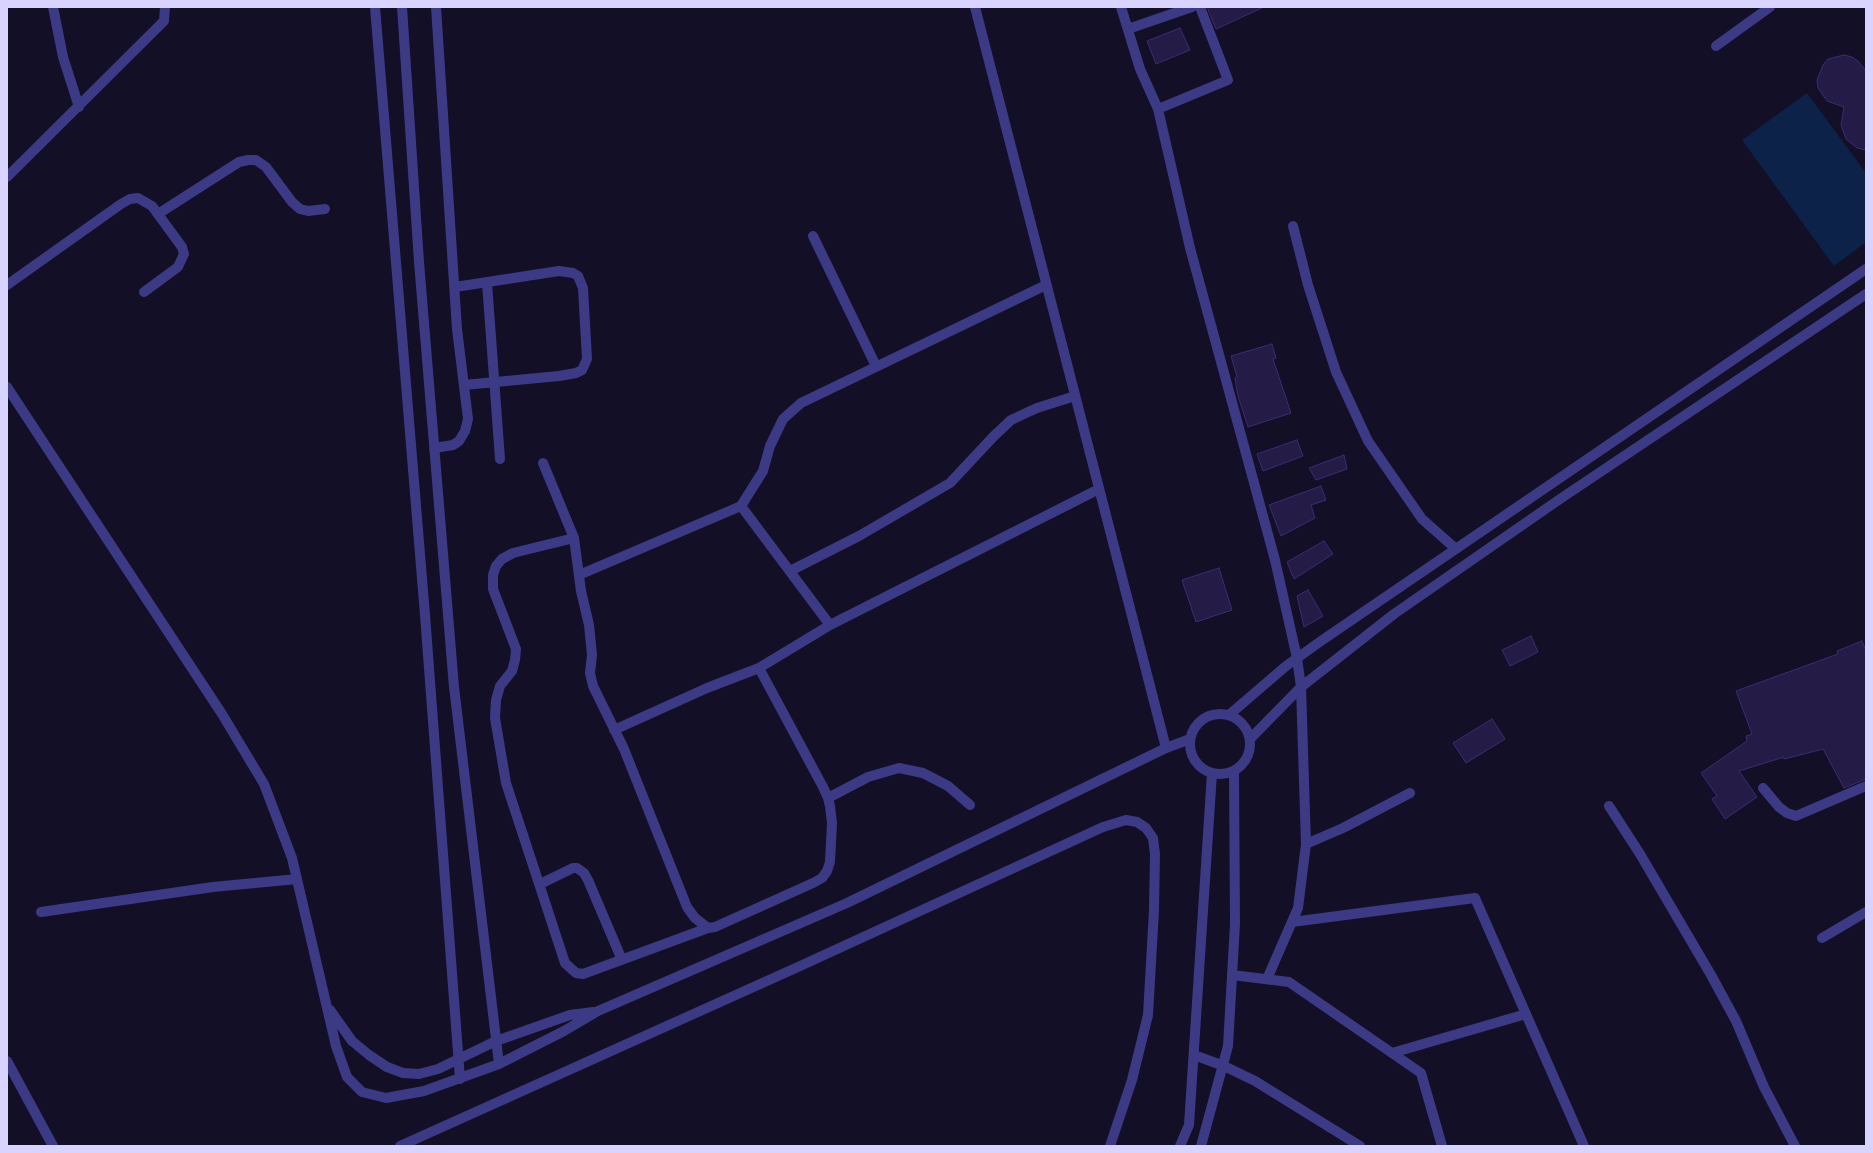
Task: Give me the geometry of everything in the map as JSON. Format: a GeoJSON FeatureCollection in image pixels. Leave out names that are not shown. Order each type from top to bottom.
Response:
{"type":"FeatureCollection","features":[{"type":"Feature","properties":{"kind":"street"},"geometry":{"type":"LineString","coordinates":[[53,7],[63,57],[79,107]]}},
{"type":"Feature","properties":{"kind":"street"},"geometry":{"type":"LineString","coordinates":[[7,177],[164,21],[165,7]]}},
{"type":"Feature","properties":{"kind":"street"},"geometry":{"type":"LineString","coordinates":[[375,7],[460,1079]]}},
{"type":"Feature","properties":{"kind":"street"},"geometry":{"type":"LineString","coordinates":[[402,7],[419,262],[454,687],[499,1064]]}},
{"type":"Feature","properties":{"kind":"street"},"geometry":{"type":"LineString","coordinates":[[434,448],[453,445],[459,441],[465,431],[468,419],[461,368],[436,7]]}},
{"type":"Feature","properties":{"kind":"street"},"geometry":{"type":"LineString","coordinates":[[975,7],[1166,748]]}},
{"type":"Feature","properties":{"kind":"street"},"geometry":{"type":"LineString","coordinates":[[1122,7],[1140,69],[1158,109],[1190,248],[1275,560],[1297,658],[1301,687],[1306,844],[1298,908],[1267,979]]}},
{"type":"Feature","properties":{"kind":"street"},"geometry":{"type":"LineString","coordinates":[[1128,29],[1192,7]]}},
{"type":"Feature","properties":{"kind":"street"},"geometry":{"type":"LineString","coordinates":[[1158,109],[1228,80],[1200,7]]}},
{"type":"Feature","properties":{"kind":"street"},"geometry":{"type":"LineString","coordinates":[[1716,46],[1770,7]]}},
{"type":"Feature","properties":{"kind":"street"},"geometry":{"type":"LineString","coordinates":[[158,214],[239,162],[248,160],[256,160],[266,167],[292,202],[300,209],[308,211],[325,209]]}},
{"type":"Feature","properties":{"kind":"street"},"geometry":{"type":"LineString","coordinates":[[7,285],[130,199],[138,198],[145,200],[152,206],[182,247],[184,254],[178,267],[144,292]]}},
{"type":"Feature","properties":{"kind":"street"},"geometry":{"type":"LineString","coordinates":[[1293,226],[1308,285],[1336,372],[1368,441],[1422,519],[1456,549]]}},
{"type":"Feature","properties":{"kind":"street"},"geometry":{"type":"LineString","coordinates":[[814,236],[876,366]]}},
{"type":"Feature","properties":{"kind":"street"},"geometry":{"type":"LineString","coordinates":[[1229,715],[1297,658],[1697,386],[1866,269]]}},
{"type":"Feature","properties":{"kind":"street"},"geometry":{"type":"LineString","coordinates":[[455,287],[559,271],[573,273],[578,276],[581,282],[583,296],[587,359],[582,370],[576,373],[559,376],[493,381],[464,385]]}},
{"type":"Feature","properties":{"kind":"street"},"geometry":{"type":"LineString","coordinates":[[487,283],[493,381],[500,459]]}},
{"type":"Feature","properties":{"kind":"street"},"geometry":{"type":"LineString","coordinates":[[578,575],[741,506],[763,471],[770,446],[783,419],[801,403],[1046,284]]}},
{"type":"Feature","properties":{"kind":"street"},"geometry":{"type":"LineString","coordinates":[[1250,739],[1301,687],[1394,614],[1560,499],[1866,294]]}},
{"type":"Feature","properties":{"kind":"street"},"geometry":{"type":"LineString","coordinates":[[7,387],[222,714],[260,778],[292,858],[336,1046],[347,1077],[362,1092],[386,1098],[424,1091],[499,1064],[564,1032],[598,1011],[847,903],[1166,748],[1190,739]]}},
{"type":"Feature","properties":{"kind":"street"},"geometry":{"type":"LineString","coordinates":[[790,571],[859,536],[950,483],[1011,420],[1036,408],[1075,396]]}},
{"type":"Feature","properties":{"kind":"street"},"geometry":{"type":"LineString","coordinates":[[544,463],[574,538],[578,575],[590,625],[592,655],[590,673],[593,686],[624,749],[687,907],[695,918],[708,928]]}},
{"type":"Feature","properties":{"kind":"street"},"geometry":{"type":"LineString","coordinates":[[614,730],[708,688],[759,668],[830,625],[1099,489]]}},
{"type":"Feature","properties":{"kind":"street"},"geometry":{"type":"LineString","coordinates":[[741,506],[830,625]]}},
{"type":"Feature","properties":{"kind":"street"},"geometry":{"type":"LineString","coordinates":[[574,538],[513,553],[502,559],[496,566],[493,575],[493,588],[516,649],[512,671],[500,686],[496,700],[495,718],[506,783],[565,963],[569,969],[576,973],[583,974],[722,924],[822,878],[827,871],[830,862],[832,823],[828,798],[759,668]]}},
{"type":"Feature","properties":{"kind":"street"},"geometry":{"type":"LineString","coordinates":[[1219,714],[1229,715],[1244,725],[1250,739],[1250,747],[1245,761],[1234,771],[1227,774],[1212,773],[1197,763],[1193,756],[1190,739],[1194,729],[1200,721],[1209,716],[1219,714]]}},
{"type":"Feature","properties":{"kind":"street"},"geometry":{"type":"LineString","coordinates":[[828,798],[868,777],[899,768],[923,773],[948,786],[970,804]]}},
{"type":"Feature","properties":{"kind":"street"},"geometry":{"type":"LineString","coordinates":[[1201,1146],[1224,1066],[1228,1046],[1235,924],[1234,771]]}},
{"type":"Feature","properties":{"kind":"street"},"geometry":{"type":"LineString","coordinates":[[1180,1146],[1189,1125],[1212,773]]}},
{"type":"Feature","properties":{"kind":"street"},"geometry":{"type":"LineString","coordinates":[[1763,788],[1779,807],[1787,813],[1796,816],[1866,786]]}},
{"type":"Feature","properties":{"kind":"street"},"geometry":{"type":"LineString","coordinates":[[1306,844],[1343,828],[1410,793]]}},
{"type":"Feature","properties":{"kind":"street"},"geometry":{"type":"LineString","coordinates":[[1609,806],[1640,854],[1715,982],[1736,1021],[1764,1087],[1795,1146]]}},
{"type":"Feature","properties":{"kind":"street"},"geometry":{"type":"LineString","coordinates":[[400,1146],[1103,827],[1126,820],[1137,822],[1146,828],[1153,838],[1155,854],[1154,910],[1148,1016],[1132,1080],[1110,1146]]}},
{"type":"Feature","properties":{"kind":"street"},"geometry":{"type":"LineString","coordinates":[[540,884],[573,868],[584,873],[622,960]]}},
{"type":"Feature","properties":{"kind":"street"},"geometry":{"type":"LineString","coordinates":[[41,912],[213,887],[297,879]]}},
{"type":"Feature","properties":{"kind":"street"},"geometry":{"type":"LineString","coordinates":[[1292,922],[1475,898],[1584,1146]]}},
{"type":"Feature","properties":{"kind":"street"},"geometry":{"type":"LineString","coordinates":[[1822,938],[1866,912]]}},
{"type":"Feature","properties":{"kind":"street"},"geometry":{"type":"LineString","coordinates":[[1232,974],[1289,982],[1421,1073],[1442,1146]]}},
{"type":"Feature","properties":{"kind":"street"},"geometry":{"type":"LineString","coordinates":[[327,1005],[352,1041],[369,1055],[387,1067],[403,1073],[419,1074],[438,1069],[496,1041],[570,1015],[598,1011]]}},
{"type":"Feature","properties":{"kind":"street"},"geometry":{"type":"LineString","coordinates":[[1392,1053],[1526,1014]]}},
{"type":"Feature","properties":{"kind":"street"},"geometry":{"type":"LineString","coordinates":[[1194,1056],[1224,1066],[1255,1081],[1360,1146]]}},
{"type":"Feature","properties":{"kind":"street"},"geometry":{"type":"LineString","coordinates":[[7,1061],[53,1146]]}},
{"type":"Feature","properties":{"kind":"water"},"geometry":{"type":"Polygon","coordinates":[[[1807,93],[1866,173],[1866,242],[1834,266],[1742,140],[1807,93]]]}},
{"type":"Feature","properties":{"kind":"building"},"geometry":{"type":"Polygon","coordinates":[[[1207,7],[1264,7],[1216,29],[1207,7]]]}},
{"type":"Feature","properties":{"kind":"building"},"geometry":{"type":"Polygon","coordinates":[[[1180,28],[1190,50],[1156,64],[1147,41],[1180,28]]]}},
{"type":"Feature","properties":{"kind":"building"},"geometry":{"type":"Polygon","coordinates":[[[1844,55],[1852,57],[1858,61],[1866,71],[1866,150],[1857,148],[1846,139],[1841,125],[1844,107],[1827,101],[1818,88],[1817,80],[1823,65],[1828,59],[1844,55]]]}},
{"type":"Feature","properties":{"kind":"building"},"geometry":{"type":"Polygon","coordinates":[[[1272,344],[1276,358],[1273,359],[1291,413],[1248,427],[1238,396],[1235,378],[1237,377],[1231,356],[1272,344]]]}},
{"type":"Feature","properties":{"kind":"building"},"geometry":{"type":"Polygon","coordinates":[[[1297,440],[1303,456],[1263,471],[1257,454],[1297,440]]]}},
{"type":"Feature","properties":{"kind":"building"},"geometry":{"type":"Polygon","coordinates":[[[1344,455],[1347,469],[1316,480],[1309,468],[1344,455]]]}},
{"type":"Feature","properties":{"kind":"building"},"geometry":{"type":"Polygon","coordinates":[[[1321,486],[1326,500],[1311,505],[1315,518],[1281,536],[1269,505],[1321,486]]]}},
{"type":"Feature","properties":{"kind":"building"},"geometry":{"type":"Polygon","coordinates":[[[1324,541],[1333,554],[1294,579],[1287,562],[1324,541]]]}},
{"type":"Feature","properties":{"kind":"building"},"geometry":{"type":"Polygon","coordinates":[[[1219,568],[1232,610],[1196,622],[1182,580],[1219,568]]]}},
{"type":"Feature","properties":{"kind":"building"},"geometry":{"type":"Polygon","coordinates":[[[1308,590],[1323,616],[1304,627],[1297,596],[1308,590]]]}},
{"type":"Feature","properties":{"kind":"building"},"geometry":{"type":"Polygon","coordinates":[[[1531,636],[1538,652],[1510,666],[1502,650],[1531,636]]]}},
{"type":"Feature","properties":{"kind":"building"},"geometry":{"type":"Polygon","coordinates":[[[1862,641],[1866,651],[1866,779],[1844,788],[1823,749],[1784,759],[1784,757],[1739,771],[1757,797],[1725,819],[1712,799],[1717,796],[1701,773],[1747,741],[1746,736],[1752,734],[1736,691],[1838,654],[1837,651],[1862,641]]]}},
{"type":"Feature","properties":{"kind":"building"},"geometry":{"type":"Polygon","coordinates":[[[1492,719],[1505,739],[1466,763],[1453,743],[1492,719]]]}}]}
